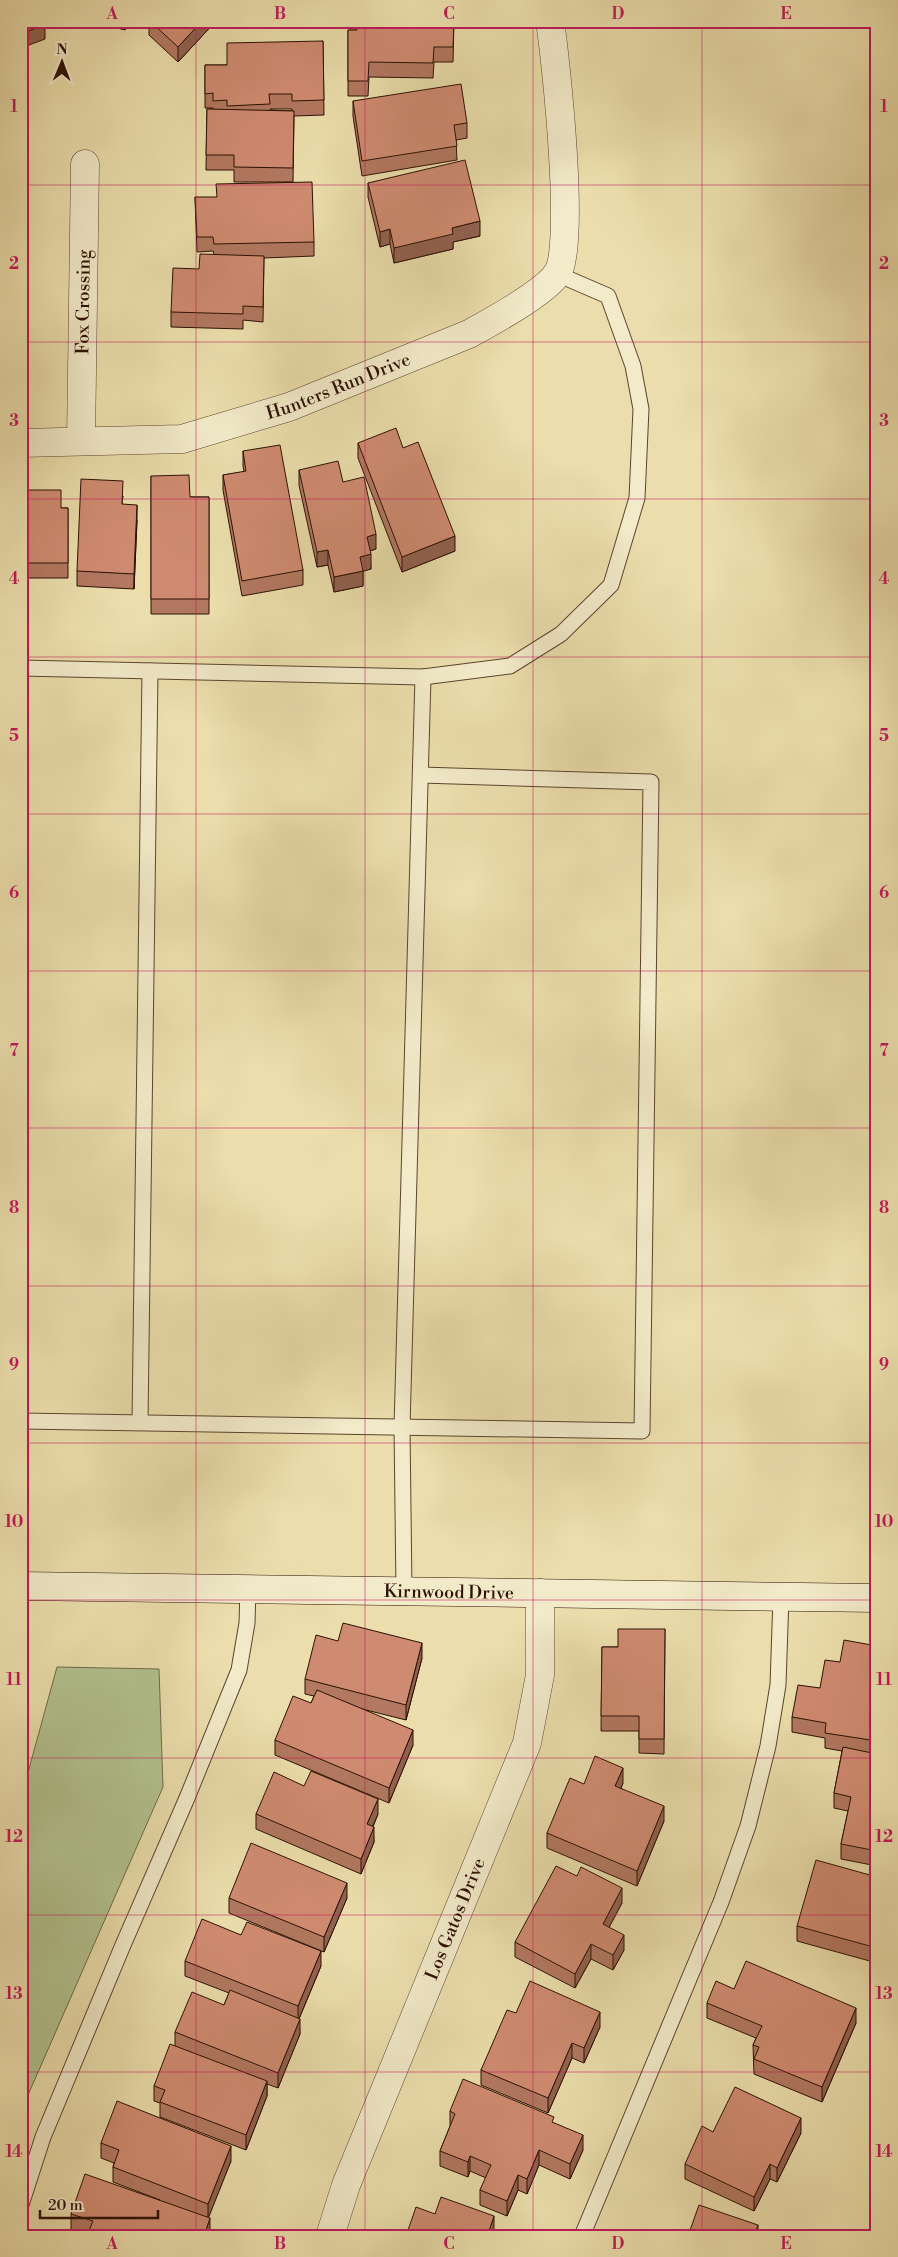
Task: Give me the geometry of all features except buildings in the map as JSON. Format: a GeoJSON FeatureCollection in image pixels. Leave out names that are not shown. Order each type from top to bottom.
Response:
{"type":"FeatureCollection","features":[{"type":"Feature","properties":{"kind":"street"},"geometry":{"type":"LineString","coordinates":[[550,21],[557,73],[565,224],[563,255],[557,274]]}},
{"type":"Feature","properties":{"kind":"street","name":"Fox Crossing"},"geometry":{"type":"LineString","coordinates":[[81,441],[85,164]]}},
{"type":"Feature","properties":{"kind":"street","name":"Hunters Run Drive"},"geometry":{"type":"LineString","coordinates":[[21,444],[182,439],[289,407],[469,334],[527,299],[557,274]]}},
{"type":"Feature","properties":{"kind":"street","name":"Kirnwood Drive"},"geometry":{"type":"LineString","coordinates":[[21,1586],[877,1598]]}},
{"type":"Feature","properties":{"kind":"street","name":"Los Gatos Drive"},"geometry":{"type":"LineString","coordinates":[[330,2236],[346,2185],[527,1743],[540,1675],[540,1593]]}},
{"type":"Feature","properties":{"kind":"lane"},"geometry":{"type":"LineString","coordinates":[[21,668],[423,677],[510,666],[561,634],[611,585],[637,498],[641,409],[633,366],[608,296],[557,274]]}},
{"type":"Feature","properties":{"kind":"lane"},"geometry":{"type":"LineString","coordinates":[[140,1422],[150,671]]}},
{"type":"Feature","properties":{"kind":"lane"},"geometry":{"type":"LineString","coordinates":[[404,1592],[402,1427],[423,677]]}},
{"type":"Feature","properties":{"kind":"lane"},"geometry":{"type":"LineString","coordinates":[[21,1420],[642,1431],[651,782],[421,775]]}},
{"type":"Feature","properties":{"kind":"lane"},"geometry":{"type":"LineString","coordinates":[[21,2205],[43,2137],[123,1945],[188,1798],[239,1670],[247,1623],[248,1589]]}},
{"type":"Feature","properties":{"kind":"lane"},"geometry":{"type":"LineString","coordinates":[[582,2236],[721,1902],[748,1826],[768,1746],[778,1685],[782,1597]]}},
{"type":"Feature","properties":{"kind":"green space"},"geometry":{"type":"Polygon","coordinates":[[[57,1667],[159,1669],[163,1787],[21,2111],[21,1798],[57,1667]]]}}]}
